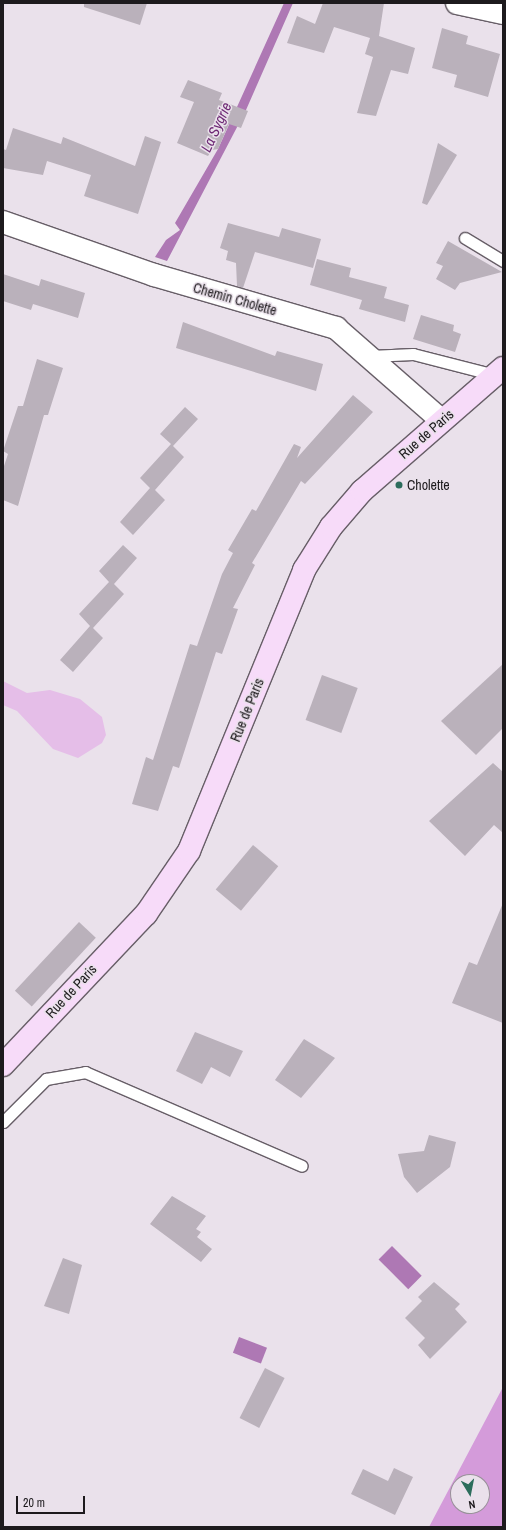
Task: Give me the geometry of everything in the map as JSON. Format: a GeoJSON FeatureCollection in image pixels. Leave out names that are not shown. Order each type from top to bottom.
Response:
{"type":"FeatureCollection","features":[{"type":"Feature","properties":{"kind":"street"},"geometry":{"type":"LineString","coordinates":[[457,3],[503,13]]}},
{"type":"Feature","properties":{"kind":"street","name":"Chemin Cholette"},"geometry":{"type":"LineString","coordinates":[[3,222],[154,275],[336,328],[370,356],[441,420]]}},
{"type":"Feature","properties":{"kind":"street","name":"Rue de Paris"},"geometry":{"type":"LineString","coordinates":[[3,1065],[96,963],[146,914],[189,850],[304,570],[331,527],[362,491],[441,420],[499,372]]}},
{"type":"Feature","properties":{"kind":"lane"},"geometry":{"type":"LineString","coordinates":[[465,238],[503,261]]}},
{"type":"Feature","properties":{"kind":"lane"},"geometry":{"type":"LineString","coordinates":[[370,356],[413,354],[499,372]]}},
{"type":"Feature","properties":{"kind":"lane"},"geometry":{"type":"LineString","coordinates":[[3,1122],[46,1079],[85,1072],[302,1166]]}},
{"type":"Feature","properties":{"kind":"shaded area"},"geometry":{"type":"Polygon","coordinates":[[[284,3],[293,3],[246,110],[167,261],[155,257],[166,240],[180,230],[175,223],[218,149],[284,3]]]}},
{"type":"Feature","properties":{"kind":"shaded area"},"geometry":{"type":"Polygon","coordinates":[[[3,681],[27,693],[50,690],[80,699],[102,717],[106,735],[102,743],[78,758],[53,749],[17,711],[3,705],[3,681]]]}},
{"type":"Feature","properties":{"kind":"shaded area"},"geometry":{"type":"Polygon","coordinates":[[[392,1246],[422,1276],[408,1289],[379,1259],[392,1246]]]}},
{"type":"Feature","properties":{"kind":"shaded area"},"geometry":{"type":"Polygon","coordinates":[[[239,1337],[267,1348],[261,1364],[233,1353],[239,1337]]]}},
{"type":"Feature","properties":{"kind":"shaded area"},"geometry":{"type":"Polygon","coordinates":[[[503,1387],[503,1527],[429,1527],[450,1487],[450,1514],[490,1514],[490,1474],[457,1474],[503,1387]]]}},
{"type":"Feature","properties":{"kind":"building"},"geometry":{"type":"Polygon","coordinates":[[[84,3],[147,3],[140,25],[84,7],[84,3]]]}},
{"type":"Feature","properties":{"kind":"building"},"geometry":{"type":"Polygon","coordinates":[[[323,3],[384,3],[379,36],[415,48],[408,74],[391,70],[376,116],[357,113],[373,57],[365,54],[370,38],[334,27],[324,53],[287,43],[297,16],[315,24],[323,3]]]}},
{"type":"Feature","properties":{"kind":"building"},"geometry":{"type":"Polygon","coordinates":[[[442,28],[468,36],[466,44],[500,54],[488,97],[454,87],[457,75],[432,68],[442,28]]]}},
{"type":"Feature","properties":{"kind":"building"},"geometry":{"type":"Polygon","coordinates":[[[188,80],[222,93],[219,100],[248,111],[241,128],[229,124],[218,149],[212,150],[208,156],[177,143],[194,102],[180,97],[188,80]]]}},
{"type":"Feature","properties":{"kind":"building"},"geometry":{"type":"Polygon","coordinates":[[[13,128],[61,144],[63,137],[135,166],[145,136],[161,142],[138,214],[84,196],[91,175],[47,161],[43,175],[3,168],[3,149],[6,150],[13,128]]]}},
{"type":"Feature","properties":{"kind":"building"},"geometry":{"type":"Polygon","coordinates":[[[438,143],[457,155],[427,205],[422,203],[438,143]]]}},
{"type":"Feature","properties":{"kind":"building"},"geometry":{"type":"Polygon","coordinates":[[[228,223],[279,237],[282,228],[321,239],[313,268],[255,252],[243,288],[237,286],[236,263],[226,260],[228,251],[220,248],[228,223]]]}},
{"type":"Feature","properties":{"kind":"building"},"geometry":{"type":"Polygon","coordinates":[[[448,241],[502,272],[460,283],[455,290],[436,279],[443,266],[436,263],[448,241]]]}},
{"type":"Feature","properties":{"kind":"building"},"geometry":{"type":"Polygon","coordinates":[[[317,259],[351,268],[349,277],[387,287],[384,298],[409,305],[405,322],[359,309],[362,300],[310,285],[317,259]]]}},
{"type":"Feature","properties":{"kind":"building"},"geometry":{"type":"Polygon","coordinates":[[[3,274],[39,286],[41,279],[85,293],[78,318],[33,304],[31,310],[3,301],[3,274]]]}},
{"type":"Feature","properties":{"kind":"building"},"geometry":{"type":"Polygon","coordinates":[[[421,315],[454,325],[453,331],[461,334],[455,352],[413,339],[421,315]]]}},
{"type":"Feature","properties":{"kind":"building"},"geometry":{"type":"Polygon","coordinates":[[[183,322],[275,356],[277,351],[323,364],[316,391],[176,348],[183,322]]]}},
{"type":"Feature","properties":{"kind":"building"},"geometry":{"type":"Polygon","coordinates":[[[37,359],[63,368],[48,415],[44,415],[18,506],[3,500],[3,469],[8,454],[3,451],[18,406],[23,406],[37,359]]]}},
{"type":"Feature","properties":{"kind":"building"},"geometry":{"type":"Polygon","coordinates":[[[353,395],[373,412],[305,484],[301,481],[252,563],[255,565],[233,608],[238,609],[222,654],[216,652],[179,768],[173,766],[158,811],[132,804],[146,757],[153,760],[190,644],[197,646],[222,574],[233,553],[228,550],[252,509],[256,511],[294,444],[301,447],[297,458],[353,395]]]}},
{"type":"Feature","properties":{"kind":"building"},"geometry":{"type":"Polygon","coordinates":[[[185,407],[198,419],[173,446],[184,457],[155,490],[165,500],[133,535],[120,522],[150,488],[140,478],[171,444],[160,434],[185,407]]]}},
{"type":"Feature","properties":{"kind":"building"},"geometry":{"type":"Polygon","coordinates":[[[123,545],[137,558],[114,584],[124,594],[93,628],[103,638],[73,672],[60,660],[90,626],[79,614],[109,582],[99,571],[123,545]]]}},
{"type":"Feature","properties":{"kind":"building"},"geometry":{"type":"Polygon","coordinates":[[[503,664],[503,728],[476,755],[441,721],[503,664]]]}},
{"type":"Feature","properties":{"kind":"building"},"geometry":{"type":"Polygon","coordinates":[[[322,675],[358,688],[341,733],[306,720],[322,675]]]}},
{"type":"Feature","properties":{"kind":"building"},"geometry":{"type":"Polygon","coordinates":[[[493,763],[503,772],[503,833],[494,825],[465,856],[429,821],[493,763]]]}},
{"type":"Feature","properties":{"kind":"building"},"geometry":{"type":"Polygon","coordinates":[[[253,845],[278,866],[241,911],[216,889],[253,845]]]}},
{"type":"Feature","properties":{"kind":"building"},"geometry":{"type":"Polygon","coordinates":[[[503,903],[503,1023],[452,1003],[469,962],[477,965],[503,903]]]}},
{"type":"Feature","properties":{"kind":"building"},"geometry":{"type":"Polygon","coordinates":[[[79,922],[96,938],[32,1006],[15,991],[79,922]]]}},
{"type":"Feature","properties":{"kind":"building"},"geometry":{"type":"Polygon","coordinates":[[[195,1032],[243,1051],[230,1077],[211,1067],[202,1084],[176,1071],[195,1032]]]}},
{"type":"Feature","properties":{"kind":"building"},"geometry":{"type":"Polygon","coordinates":[[[304,1039],[335,1058],[301,1098],[275,1080],[304,1039]]]}},
{"type":"Feature","properties":{"kind":"building"},"geometry":{"type":"Polygon","coordinates":[[[429,1135],[456,1142],[450,1167],[417,1193],[404,1177],[398,1154],[424,1151],[429,1135]]]}},
{"type":"Feature","properties":{"kind":"building"},"geometry":{"type":"Polygon","coordinates":[[[172,1196],[206,1216],[196,1229],[201,1232],[197,1237],[212,1249],[201,1262],[150,1224],[172,1196]]]}},
{"type":"Feature","properties":{"kind":"building"},"geometry":{"type":"Polygon","coordinates":[[[63,1258],[82,1265],[69,1314],[44,1306],[63,1258]]]}},
{"type":"Feature","properties":{"kind":"building"},"geometry":{"type":"Polygon","coordinates":[[[434,1282],[460,1304],[455,1309],[467,1322],[430,1359],[418,1345],[425,1338],[405,1318],[422,1301],[418,1297],[434,1282]]]}},
{"type":"Feature","properties":{"kind":"building"},"geometry":{"type":"Polygon","coordinates":[[[265,1368],[285,1378],[259,1428],[240,1418],[265,1368]]]}},
{"type":"Feature","properties":{"kind":"building"},"geometry":{"type":"Polygon","coordinates":[[[394,1468],[413,1477],[395,1515],[351,1494],[363,1469],[388,1481],[394,1468]]]}},
{"type":"Feature","properties":{"kind":"place","name":"Cholette"},"geometry":{"type":"Point","coordinates":[399,485]}},
{"type":"Feature","properties":{"kind":"water label","name":"La Sygrie"},"geometry":{"type":"Point","coordinates":[216,127]}}]}
